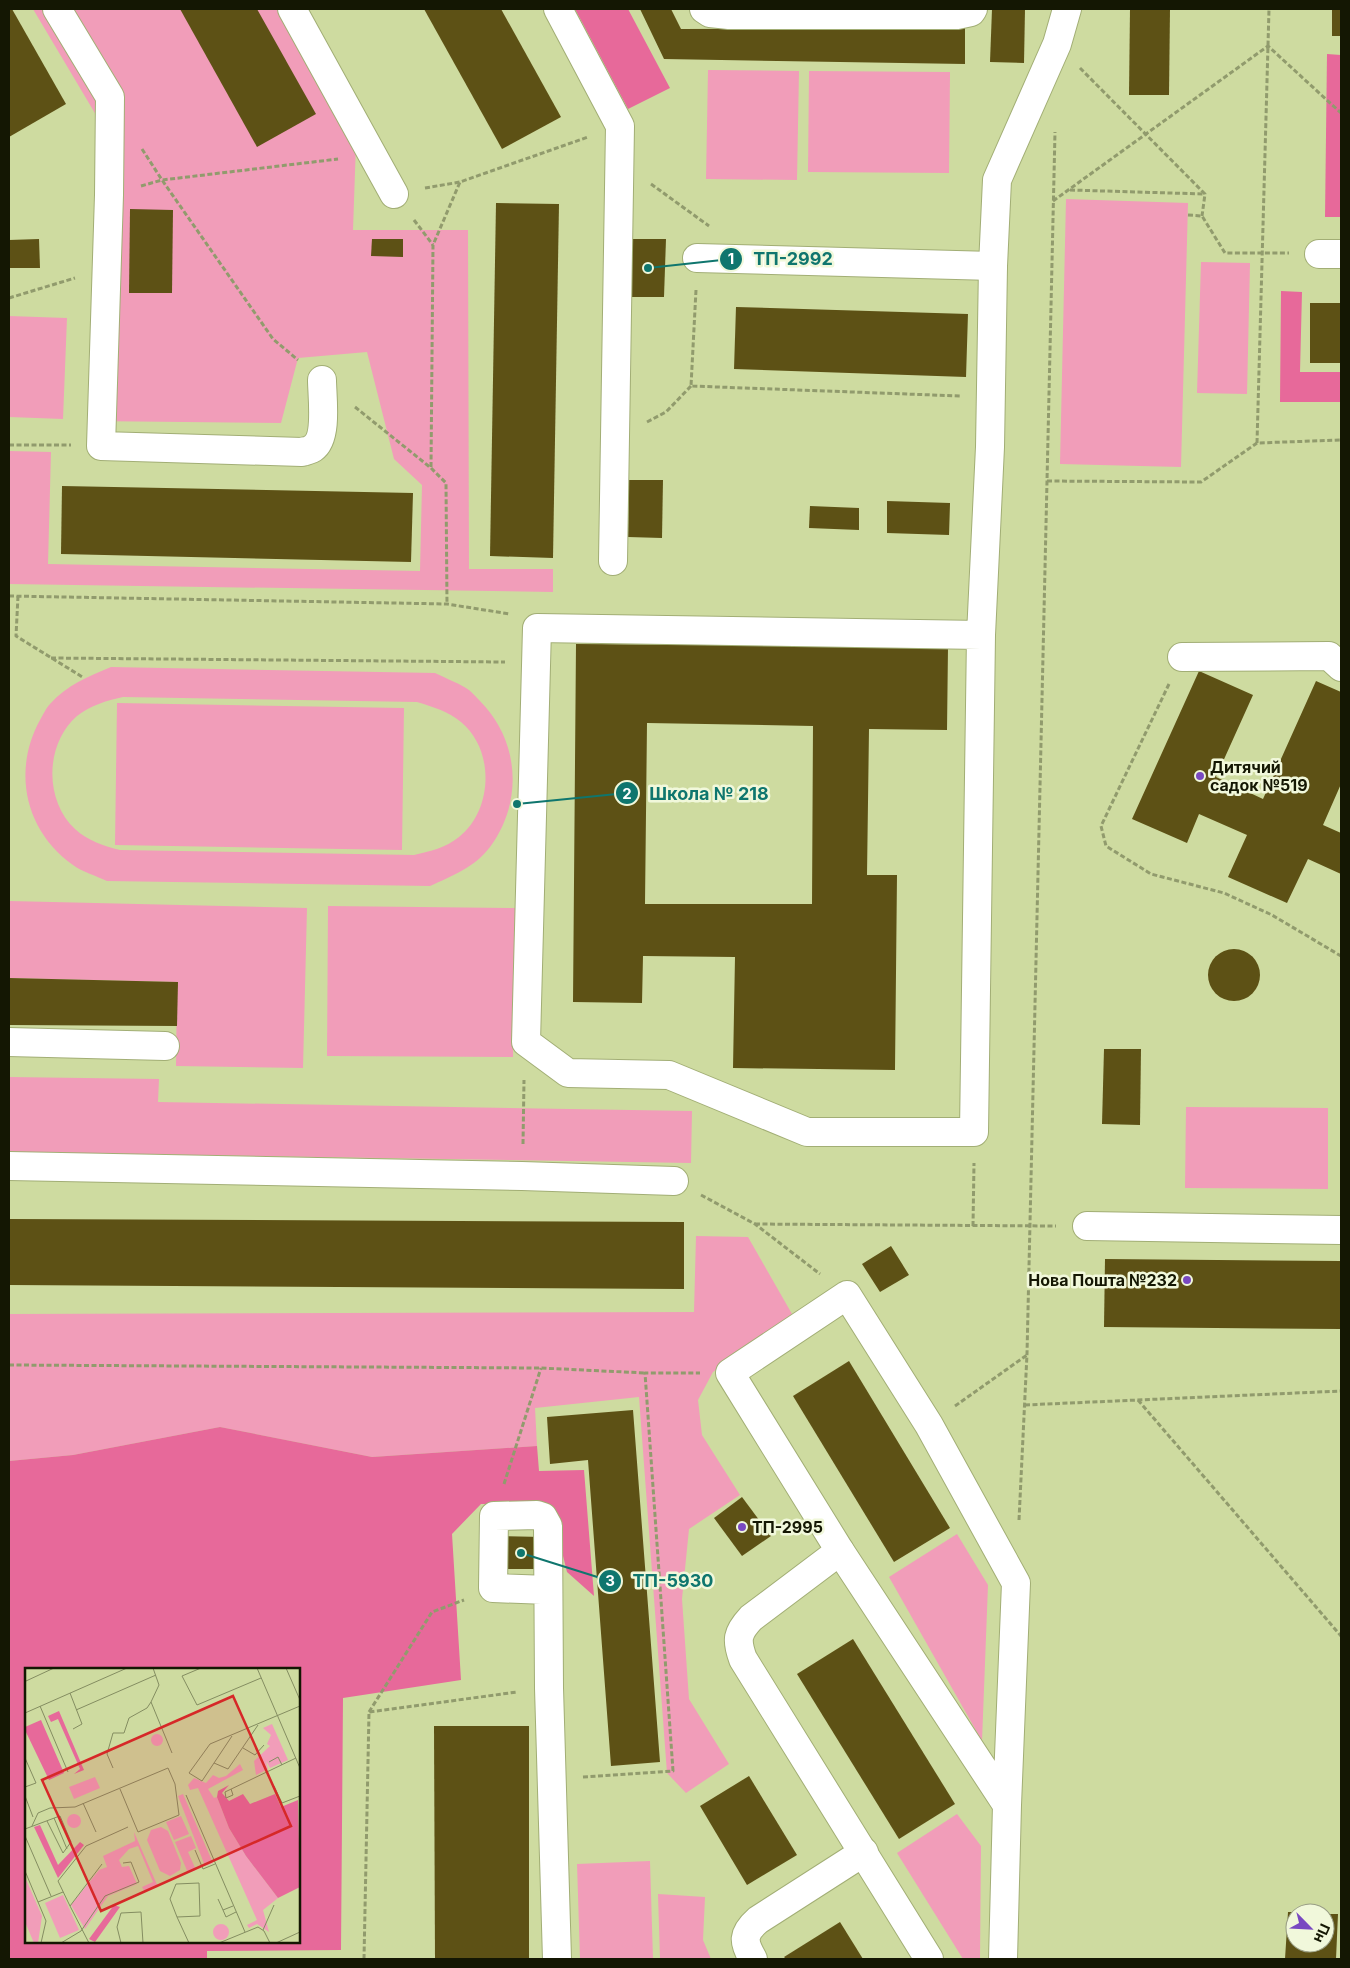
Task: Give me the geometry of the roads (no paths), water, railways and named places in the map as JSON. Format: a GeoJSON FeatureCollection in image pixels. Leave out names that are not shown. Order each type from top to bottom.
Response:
{"type":"FeatureCollection","features":[{"type":"Feature","properties":{"kind":"lane"},"geometry":{"type":"LineString","coordinates":[[57,9],[110,97],[109,195],[101,446],[302,452],[314,448],[321,439],[323,430],[322,380]]}},
{"type":"Feature","properties":{"kind":"lane"},"geometry":{"type":"LineString","coordinates":[[292,9],[394,194]]}},
{"type":"Feature","properties":{"kind":"lane"},"geometry":{"type":"LineString","coordinates":[[558,9],[620,126],[612,562]]}},
{"type":"Feature","properties":{"kind":"lane"},"geometry":{"type":"LineString","coordinates":[[704,9],[710,13],[729,15],[958,15],[971,12],[973,9]]}},
{"type":"Feature","properties":{"kind":"lane"},"geometry":{"type":"LineString","coordinates":[[981,635],[537,628],[526,1042],[568,1073],[669,1075],[807,1132],[974,1132],[981,635],[991,397],[993,266],[997,180],[1057,44],[1068,9]]}},
{"type":"Feature","properties":{"kind":"lane"},"geometry":{"type":"LineString","coordinates":[[697,258],[993,266]]}},
{"type":"Feature","properties":{"kind":"lane"},"geometry":{"type":"LineString","coordinates":[[1182,657],[1329,656],[1341,667]]}},
{"type":"Feature","properties":{"kind":"lane"},"geometry":{"type":"LineString","coordinates":[[9,1042],[164,1046]]}},
{"type":"Feature","properties":{"kind":"lane"},"geometry":{"type":"LineString","coordinates":[[9,1166],[522,1176],[674,1181]]}},
{"type":"Feature","properties":{"kind":"lane"},"geometry":{"type":"LineString","coordinates":[[1087,1226],[1341,1230]]}},
{"type":"Feature","properties":{"kind":"lane"},"geometry":{"type":"LineString","coordinates":[[1003,1959],[1006,1805],[1016,1583],[928,1425],[847,1295],[730,1373],[840,1551],[1006,1805]]}},
{"type":"Feature","properties":{"kind":"lane"},"geometry":{"type":"LineString","coordinates":[[548,1590],[493,1588],[494,1516],[538,1516],[546,1521],[548,1590],[549,1688],[557,1959]]}},
{"type":"Feature","properties":{"kind":"lane"},"geometry":{"type":"LineString","coordinates":[[840,1551],[751,1618],[741,1628],[738,1644],[743,1659],[930,1959]]}},
{"type":"Feature","properties":{"kind":"lane"},"geometry":{"type":"LineString","coordinates":[[753,1959],[745,1940],[748,1928],[864,1852]]}},
{"type":"Feature","properties":{"kind":"place","name":"ТП-2992"},"geometry":{"type":"Point","coordinates":[648,268]}},
{"type":"Feature","properties":{"kind":"place","name":"Дитячий садок №519"},"geometry":{"type":"Point","coordinates":[1200,776]}},
{"type":"Feature","properties":{"kind":"place","name":"Школа № 218"},"geometry":{"type":"Point","coordinates":[517,804]}},
{"type":"Feature","properties":{"kind":"place","name":"Нова Пошта №232"},"geometry":{"type":"Point","coordinates":[1187,1280]}},
{"type":"Feature","properties":{"kind":"place","name":"ТП-2995"},"geometry":{"type":"Point","coordinates":[742,1527]}},
{"type":"Feature","properties":{"kind":"place","name":"ТП-5930"},"geometry":{"type":"Point","coordinates":[521,1553]}}]}
